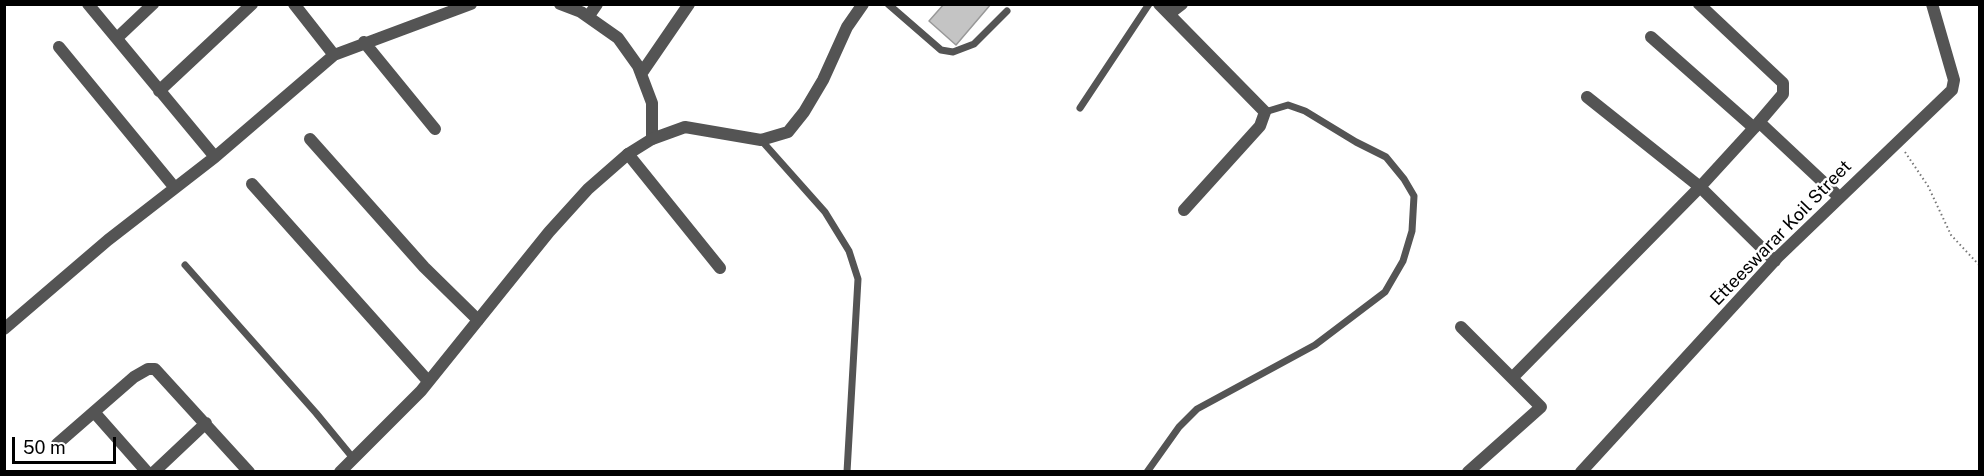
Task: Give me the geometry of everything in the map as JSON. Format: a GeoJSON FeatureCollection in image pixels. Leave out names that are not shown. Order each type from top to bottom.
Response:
{"type":"FeatureCollection","features":[{"type":"Feature","properties":{"kind":"street"},"geometry":{"type":"LineString","coordinates":[[88,4],[215,157]]}},
{"type":"Feature","properties":{"kind":"street"},"geometry":{"type":"LineString","coordinates":[[117,38],[153,4]]}},
{"type":"Feature","properties":{"kind":"street"},"geometry":{"type":"LineString","coordinates":[[159,91],[252,4]]}},
{"type":"Feature","properties":{"kind":"street"},"geometry":{"type":"LineString","coordinates":[[294,4],[334,55]]}},
{"type":"Feature","properties":{"kind":"street"},"geometry":{"type":"LineString","coordinates":[[4,329],[108,240],[215,157],[334,55],[471,4]]}},
{"type":"Feature","properties":{"kind":"street"},"geometry":{"type":"LineString","coordinates":[[560,4],[588,17],[618,38],[639,66],[652,103],[652,139]]}},
{"type":"Feature","properties":{"kind":"street"},"geometry":{"type":"LineString","coordinates":[[588,17],[597,4]]}},
{"type":"Feature","properties":{"kind":"street"},"geometry":{"type":"LineString","coordinates":[[641,74],[688,4]]}},
{"type":"Feature","properties":{"kind":"street"},"geometry":{"type":"LineString","coordinates":[[340,471],[428,381],[588,189],[628,154],[652,139],[685,127],[761,140],[788,132],[804,112],[823,80],[847,27],[863,4]]}},
{"type":"Feature","properties":{"kind":"street"},"geometry":{"type":"LineString","coordinates":[[1160,4],[1265,112],[1260,126],[1184,210]]}},
{"type":"Feature","properties":{"kind":"street"},"geometry":{"type":"LineString","coordinates":[[1169,14],[1182,4]]}},
{"type":"Feature","properties":{"kind":"street"},"geometry":{"type":"LineString","coordinates":[[1513,377],[1700,187],[1783,94],[1783,83],[1699,4]]}},
{"type":"Feature","properties":{"kind":"street","name":"Etteeswarar Koil Street"},"geometry":{"type":"LineString","coordinates":[[1581,471],[1594,460],[1775,261],[1897,140],[1952,90],[1954,80],[1932,4]]}},
{"type":"Feature","properties":{"kind":"street"},"geometry":{"type":"LineString","coordinates":[[1651,37],[1839,197]]}},
{"type":"Feature","properties":{"kind":"street"},"geometry":{"type":"LineString","coordinates":[[364,42],[435,129]]}},
{"type":"Feature","properties":{"kind":"street"},"geometry":{"type":"LineString","coordinates":[[59,47],[175,188]]}},
{"type":"Feature","properties":{"kind":"street"},"geometry":{"type":"LineString","coordinates":[[1587,98],[1700,187],[1775,261]]}},
{"type":"Feature","properties":{"kind":"street"},"geometry":{"type":"LineString","coordinates":[[310,139],[424,267],[478,321]]}},
{"type":"Feature","properties":{"kind":"street"},"geometry":{"type":"LineString","coordinates":[[628,154],[720,268]]}},
{"type":"Feature","properties":{"kind":"street"},"geometry":{"type":"LineString","coordinates":[[252,184],[428,381]]}},
{"type":"Feature","properties":{"kind":"street"},"geometry":{"type":"LineString","coordinates":[[1461,327],[1541,407],[1468,471]]}},
{"type":"Feature","properties":{"kind":"street"},"geometry":{"type":"LineString","coordinates":[[57,444],[134,377],[148,369],[155,369],[249,471]]}},
{"type":"Feature","properties":{"kind":"street"},"geometry":{"type":"LineString","coordinates":[[94,411],[147,471]]}},
{"type":"Feature","properties":{"kind":"street"},"geometry":{"type":"LineString","coordinates":[[154,471],[206,423]]}},
{"type":"Feature","properties":{"kind":"lane"},"geometry":{"type":"LineString","coordinates":[[888,4],[941,50],[953,52],[974,44],[1007,11]]}},
{"type":"Feature","properties":{"kind":"lane"},"geometry":{"type":"LineString","coordinates":[[1080,108],[1149,4]]}},
{"type":"Feature","properties":{"kind":"lane"},"geometry":{"type":"LineString","coordinates":[[1147,471],[1179,427],[1197,409],[1315,345],[1385,292],[1403,261],[1412,231],[1414,196],[1404,178],[1386,157],[1305,111],[1288,105],[1265,112]]}},
{"type":"Feature","properties":{"kind":"lane"},"geometry":{"type":"LineString","coordinates":[[761,140],[825,212],[849,251],[858,279],[847,471]]}},
{"type":"Feature","properties":{"kind":"lane"},"geometry":{"type":"LineString","coordinates":[[185,265],[353,458]]}},
{"type":"Feature","properties":{"kind":"path"},"geometry":{"type":"LineString","coordinates":[[1897,140],[1928,186],[1951,235],[1980,266]]}},
{"type":"Feature","properties":{"kind":"building"},"geometry":{"type":"Polygon","coordinates":[[[944,4],[991,4],[956,45],[929,21],[944,4]]]}}]}
